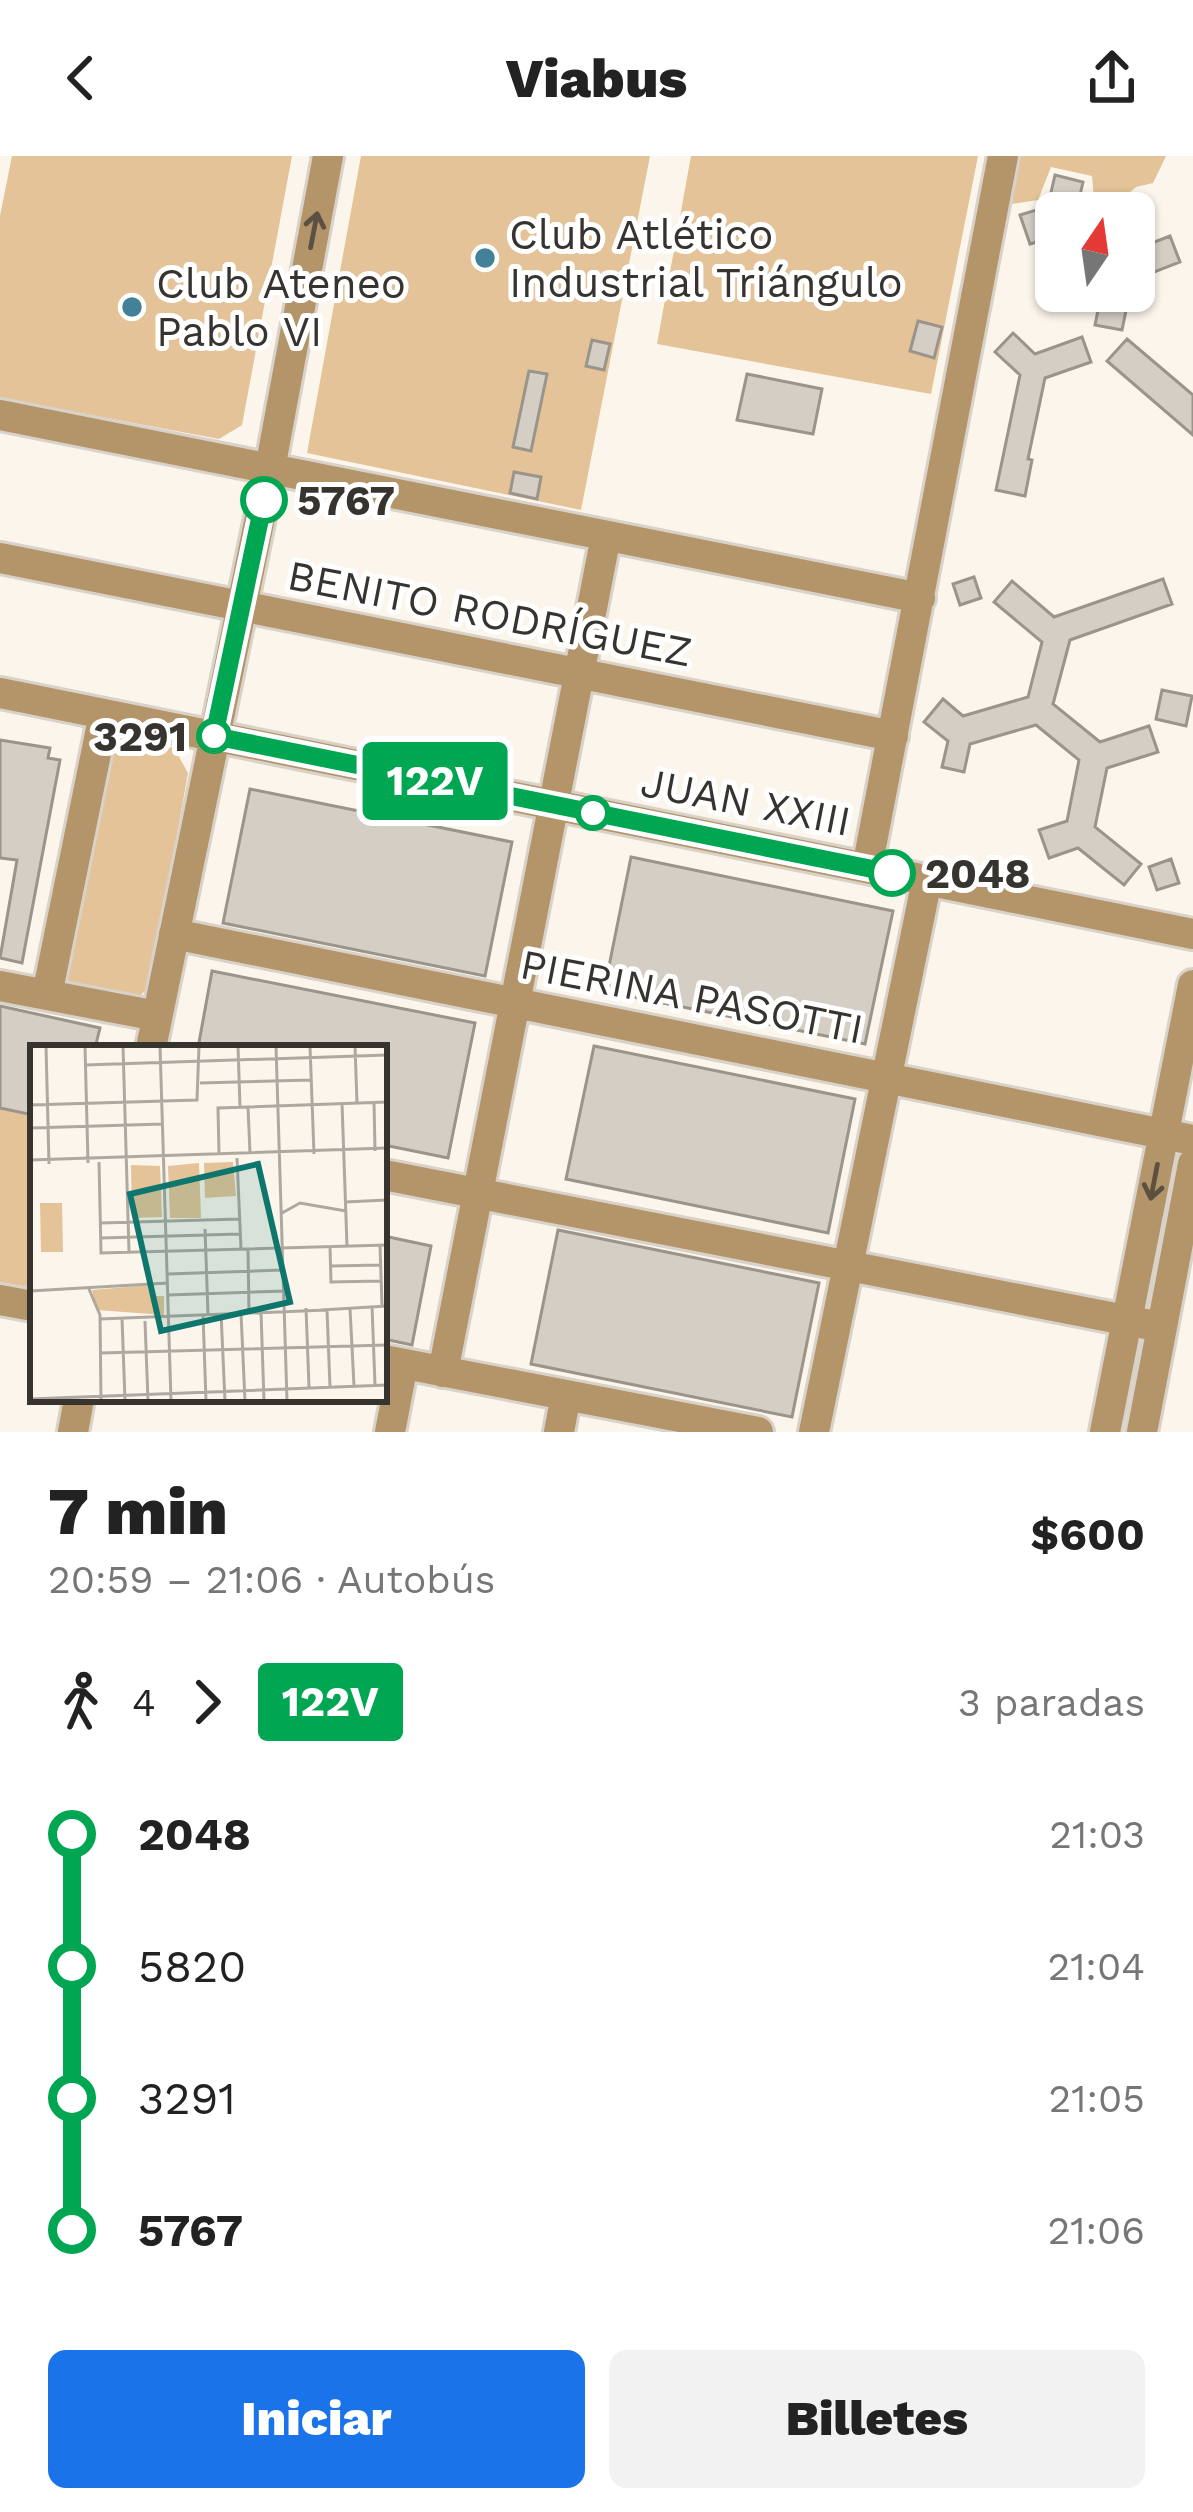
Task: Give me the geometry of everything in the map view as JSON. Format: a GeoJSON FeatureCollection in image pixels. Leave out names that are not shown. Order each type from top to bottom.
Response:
{"type":"FeatureCollection","features":[{"type":"Feature","properties":{"kind":"street"},"geometry":{"type":"LineString","coordinates":[[152,1045],[270,469],[328,156]]}},
{"type":"Feature","properties":{"kind":"street"},"geometry":{"type":"LineString","coordinates":[[867,868],[1003,156]]}},
{"type":"Feature","properties":{"kind":"street"},"geometry":{"type":"LineString","coordinates":[[0,415],[920,598]]}},
{"type":"Feature","properties":{"kind":"street"},"geometry":{"type":"LineString","coordinates":[[443,1372],[606,536]]}},
{"type":"Feature","properties":{"kind":"street","name":"BENITO RODRÍGUEZ"},"geometry":{"type":"LineString","coordinates":[[0,558],[893,736]]}},
{"type":"Feature","properties":{"kind":"street","name":"JUAN XXIII"},"geometry":{"type":"LineString","coordinates":[[0,693],[1193,934]]}},
{"type":"Feature","properties":{"kind":"street"},"geometry":{"type":"LineString","coordinates":[[47,995],[104,714]]}},
{"type":"Feature","properties":{"kind":"street"},"geometry":{"type":"LineString","coordinates":[[814,1432],[928,880]]}},
{"type":"Feature","properties":{"kind":"street","name":"PIERINA PASOTTI"},"geometry":{"type":"LineString","coordinates":[[174,934],[1178,1137]]}},
{"type":"Feature","properties":{"kind":"street"},"geometry":{"type":"LineString","coordinates":[[1105,1432],[1126,1320],[1178,1137],[1193,985]]}},
{"type":"Feature","properties":{"kind":"street"},"geometry":{"type":"LineString","coordinates":[[0,986],[158,1016]]}},
{"type":"Feature","properties":{"kind":"street"},"geometry":{"type":"LineString","coordinates":[[1142,1432],[1193,1164]]}},
{"type":"Feature","properties":{"kind":"street"},"geometry":{"type":"LineString","coordinates":[[387,1175],[1161,1327]]}},
{"type":"Feature","properties":{"kind":"street"},"geometry":{"type":"LineString","coordinates":[[0,1300],[30,1305]]}},
{"type":"Feature","properties":{"kind":"street"},"geometry":{"type":"LineString","coordinates":[[390,1432],[394,1362],[748,1431]]}},
{"type":"Feature","properties":{"kind":"street"},"geometry":{"type":"LineString","coordinates":[[559,1432],[566,1395]]}},
{"type":"Feature","properties":{"kind":"street"},"geometry":{"type":"LineString","coordinates":[[73,1432],[78,1402]]}},
{"type":"Feature","properties":{"kind":"shaded area","name":"Club Ateneo Pablo VI"},"geometry":{"type":"Polygon","coordinates":[[[12,156],[292,156],[242,425],[219,439],[0,398],[0,216],[12,156]]]}},
{"type":"Feature","properties":{"kind":"shaded area"},"geometry":{"type":"Polygon","coordinates":[[[361,156],[650,156],[581,510],[307,453],[361,156]]]}},
{"type":"Feature","properties":{"kind":"shaded area"},"geometry":{"type":"Polygon","coordinates":[[[691,156],[978,156],[931,394],[657,344],[691,156]]]}},
{"type":"Feature","properties":{"kind":"shaded area"},"geometry":{"type":"Polygon","coordinates":[[[1019,156],[1166,156],[1153,183],[1130,192],[1093,192],[1092,176],[1051,167],[1041,192],[1035,192],[1035,200],[1012,204],[1019,156]]]}},
{"type":"Feature","properties":{"kind":"shaded area"},"geometry":{"type":"Polygon","coordinates":[[[120,735],[174,748],[188,773],[150,985],[140,996],[69,982],[65,970],[111,744],[120,735]]]}},
{"type":"Feature","properties":{"kind":"shaded area"},"geometry":{"type":"Polygon","coordinates":[[[0,1108],[30,1114],[30,1287],[0,1282],[0,1108]]]}},
{"type":"Feature","properties":{"kind":"building"},"geometry":{"type":"Polygon","coordinates":[[[1055,175],[1083,182],[1081,192],[1051,192],[1055,175]]]}},
{"type":"Feature","properties":{"kind":"building"},"geometry":{"type":"Polygon","coordinates":[[[1035,210],[1035,242],[1030,244],[1020,215],[1035,210]]]}},
{"type":"Feature","properties":{"kind":"building"},"geometry":{"type":"Polygon","coordinates":[[[1170,236],[1180,262],[1155,272],[1155,242],[1170,236]]]}},
{"type":"Feature","properties":{"kind":"building"},"geometry":{"type":"Polygon","coordinates":[[[1098,312],[1126,312],[1122,330],[1095,325],[1098,312]]]}},
{"type":"Feature","properties":{"kind":"building"},"geometry":{"type":"Polygon","coordinates":[[[918,321],[942,327],[934,358],[910,351],[918,321]]]}},
{"type":"Feature","properties":{"kind":"building"},"geometry":{"type":"Polygon","coordinates":[[[1013,333],[1035,354],[1082,337],[1091,362],[1045,378],[1025,496],[996,490],[1020,375],[995,352],[1013,333]]]}},
{"type":"Feature","properties":{"kind":"building"},"geometry":{"type":"Polygon","coordinates":[[[1127,339],[1193,395],[1193,435],[1107,361],[1127,339]]]}},
{"type":"Feature","properties":{"kind":"building"},"geometry":{"type":"Polygon","coordinates":[[[592,340],[610,344],[604,370],[586,366],[592,340]]]}},
{"type":"Feature","properties":{"kind":"building"},"geometry":{"type":"Polygon","coordinates":[[[529,371],[547,374],[531,451],[513,447],[529,371]]]}},
{"type":"Feature","properties":{"kind":"building"},"geometry":{"type":"Polygon","coordinates":[[[747,374],[822,389],[813,434],[737,420],[747,374]]]}},
{"type":"Feature","properties":{"kind":"building"},"geometry":{"type":"Polygon","coordinates":[[[514,472],[541,477],[537,499],[510,493],[514,472]]]}},
{"type":"Feature","properties":{"kind":"building"},"geometry":{"type":"Polygon","coordinates":[[[974,577],[981,598],[960,605],[953,584],[974,577]]]}},
{"type":"Feature","properties":{"kind":"building"},"geometry":{"type":"Polygon","coordinates":[[[1163,579],[1172,604],[1070,640],[1053,704],[1100,742],[1149,726],[1158,752],[1107,768],[1095,827],[1141,864],[1124,885],[1078,848],[1049,858],[1039,830],[1067,821],[1079,760],[1036,725],[970,744],[964,772],[942,767],[948,741],[924,722],[943,699],[963,716],[1028,697],[1042,642],[994,602],[1012,581],[1054,617],[1163,579]]]}},
{"type":"Feature","properties":{"kind":"building"},"geometry":{"type":"Polygon","coordinates":[[[1162,690],[1192,696],[1186,726],[1156,719],[1162,690]]]}},
{"type":"Feature","properties":{"kind":"building"},"geometry":{"type":"Polygon","coordinates":[[[0,740],[50,748],[48,758],[60,760],[22,963],[0,958],[17,860],[0,858],[0,740]]]}},
{"type":"Feature","properties":{"kind":"building"},"geometry":{"type":"Polygon","coordinates":[[[250,789],[512,842],[485,976],[223,923],[250,789]]]}},
{"type":"Feature","properties":{"kind":"building"},"geometry":{"type":"Polygon","coordinates":[[[631,857],[893,911],[865,1044],[604,991],[631,857]]]}},
{"type":"Feature","properties":{"kind":"building"},"geometry":{"type":"Polygon","coordinates":[[[1171,859],[1179,883],[1157,890],[1149,867],[1171,859]]]}},
{"type":"Feature","properties":{"kind":"building"},"geometry":{"type":"Polygon","coordinates":[[[212,971],[475,1023],[448,1158],[387,1146],[387,1045],[199,1045],[212,971]]]}},
{"type":"Feature","properties":{"kind":"building"},"geometry":{"type":"Polygon","coordinates":[[[0,1006],[100,1028],[96,1045],[30,1045],[30,1114],[0,1108],[0,1006]]]}},
{"type":"Feature","properties":{"kind":"building"},"geometry":{"type":"Polygon","coordinates":[[[594,1046],[855,1099],[828,1233],[566,1179],[594,1046]]]}},
{"type":"Feature","properties":{"kind":"building"},"geometry":{"type":"Polygon","coordinates":[[[558,1230],[819,1283],[792,1417],[531,1364],[558,1230]]]}},
{"type":"Feature","properties":{"kind":"building"},"geometry":{"type":"Polygon","coordinates":[[[387,1237],[431,1246],[412,1345],[387,1340],[387,1237]]]}},
{"type":"Feature","properties":{"kind":"bus line","name":"122V"},"geometry":{"type":"LineString","coordinates":[[264,500],[214,736],[892,873]]}},
{"type":"Feature","properties":{"kind":"place","name":"Club Atlético Industrial Triángulo"},"geometry":{"type":"Point","coordinates":[485,258]}},
{"type":"Feature","properties":{"kind":"place","name":"Club Ateneo Pablo VI"},"geometry":{"type":"Point","coordinates":[132,307]}},
{"type":"Feature","properties":{"kind":"place","name":"5767"},"geometry":{"type":"Point","coordinates":[264,500]}},
{"type":"Feature","properties":{"kind":"place","name":"3291"},"geometry":{"type":"Point","coordinates":[214,736]}},
{"type":"Feature","properties":{"kind":"place","name":"2048"},"geometry":{"type":"Point","coordinates":[892,873]}}]}
